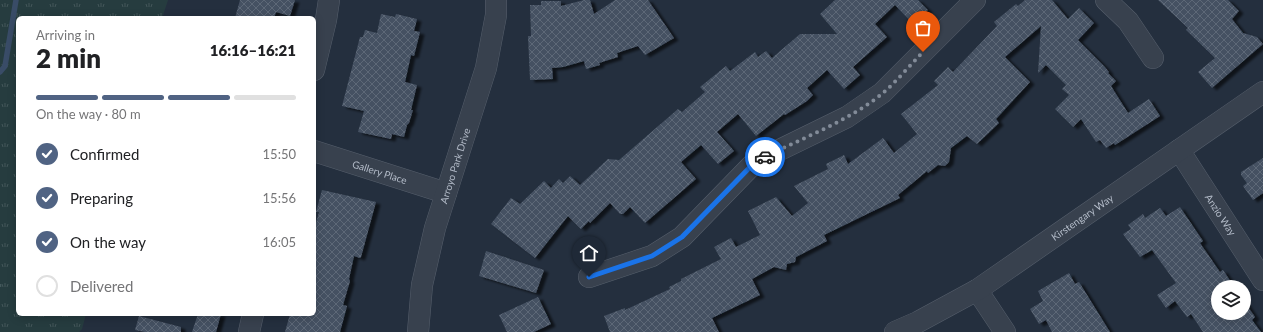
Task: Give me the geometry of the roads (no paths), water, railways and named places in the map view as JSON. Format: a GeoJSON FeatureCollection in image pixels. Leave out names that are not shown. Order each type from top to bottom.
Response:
{"type":"FeatureCollection","features":[{"type":"Feature","properties":{"kind":"street"},"geometry":{"type":"LineString","coordinates":[[316,62],[326,20],[328,0]]}},
{"type":"Feature","properties":{"kind":"street","name":"Arroyo Park Drive"},"geometry":{"type":"LineString","coordinates":[[418,332],[422,285],[435,228],[486,68],[496,15],[496,0]]}},
{"type":"Feature","properties":{"kind":"street"},"geometry":{"type":"LineString","coordinates":[[589,277],[652,256],[682,237],[755,162],[847,116],[882,93],[975,0]]}},
{"type":"Feature","properties":{"kind":"street"},"geometry":{"type":"LineString","coordinates":[[1106,0],[1128,21],[1153,58]]}},
{"type":"Feature","properties":{"kind":"street","name":"Kirstengary Way"},"geometry":{"type":"LineString","coordinates":[[896,332],[918,322],[977,290],[1263,92]]}},
{"type":"Feature","properties":{"kind":"street","name":"Anzio Way"},"geometry":{"type":"LineString","coordinates":[[1179,150],[1263,280]]}},
{"type":"Feature","properties":{"kind":"street","name":"Gallery Place"},"geometry":{"type":"LineString","coordinates":[[316,152],[446,192]]}},
{"type":"Feature","properties":{"kind":"street"},"geometry":{"type":"LineString","coordinates":[[977,290],[1005,332]]}},
{"type":"Feature","properties":{"kind":"street"},"geometry":{"type":"LineString","coordinates":[[249,332],[253,316]]}},
{"type":"Feature","properties":{"kind":"waterway"},"geometry":{"type":"LineString","coordinates":[[0,72],[5,66],[16,0]]}}]}
